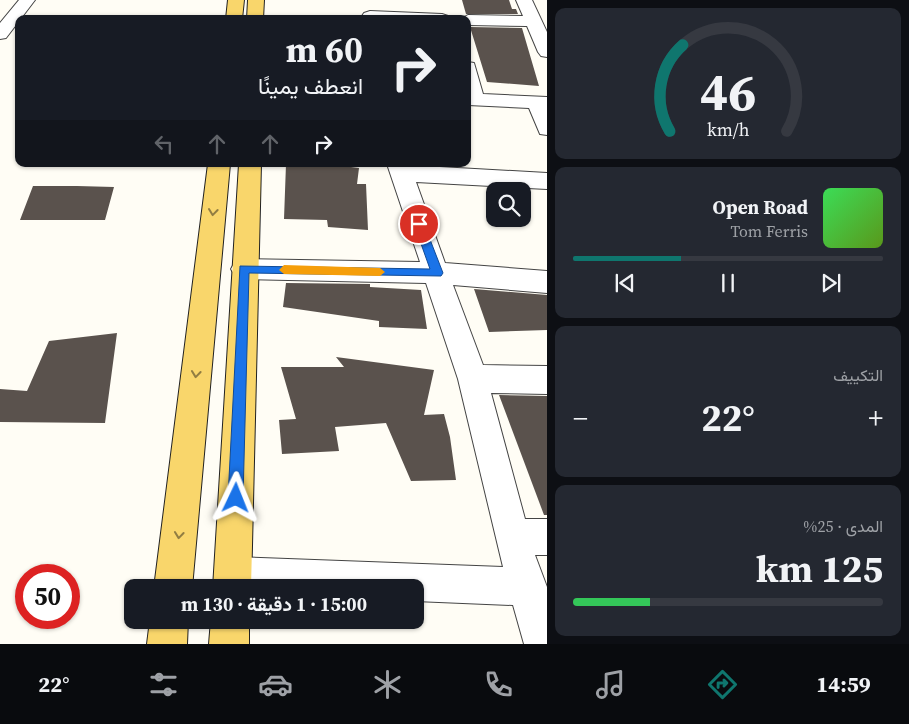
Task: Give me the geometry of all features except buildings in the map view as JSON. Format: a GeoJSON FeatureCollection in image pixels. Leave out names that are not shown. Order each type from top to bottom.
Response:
{"type":"FeatureCollection","features":[{"type":"Feature","properties":{"kind":"main road"},"geometry":{"type":"LineString","coordinates":[[234,15],[236,0]]}},
{"type":"Feature","properties":{"kind":"main road"},"geometry":{"type":"LineString","coordinates":[[255,15],[256,0]]}},
{"type":"Feature","properties":{"kind":"main road"},"geometry":{"type":"LineString","coordinates":[[174,579],[219,167]]}},
{"type":"Feature","properties":{"kind":"main road"},"geometry":{"type":"LineString","coordinates":[[232,579],[250,167]]}},
{"type":"Feature","properties":{"kind":"main road"},"geometry":{"type":"LineString","coordinates":[[167,644],[169,629]]}},
{"type":"Feature","properties":{"kind":"main road"},"geometry":{"type":"LineString","coordinates":[[229,644],[230,629]]}},
{"type":"Feature","properties":{"kind":"street"},"geometry":{"type":"LineString","coordinates":[[15,15],[27,0]]}},
{"type":"Feature","properties":{"kind":"street"},"geometry":{"type":"LineString","coordinates":[[530,3],[533,21],[545,44]]}},
{"type":"Feature","properties":{"kind":"street"},"geometry":{"type":"LineString","coordinates":[[369,12],[430,15]]}},
{"type":"Feature","properties":{"kind":"street"},"geometry":{"type":"LineString","coordinates":[[0,34],[15,15]]}},
{"type":"Feature","properties":{"kind":"street"},"geometry":{"type":"LineString","coordinates":[[471,20],[533,21]]}},
{"type":"Feature","properties":{"kind":"street"},"geometry":{"type":"LineString","coordinates":[[471,99],[541,103],[546,129]]}},
{"type":"Feature","properties":{"kind":"street"},"geometry":{"type":"LineString","coordinates":[[544,644],[512,537],[473,379],[399,169],[546,181]]}},
{"type":"Feature","properties":{"kind":"street"},"geometry":{"type":"LineString","coordinates":[[244,269],[437,273],[546,282]]}},
{"type":"Feature","properties":{"kind":"street"},"geometry":{"type":"LineString","coordinates":[[473,379],[546,380]]}},
{"type":"Feature","properties":{"kind":"street"},"geometry":{"type":"LineString","coordinates":[[512,537],[546,537]]}},
{"type":"Feature","properties":{"kind":"street"},"geometry":{"type":"LineString","coordinates":[[424,585],[528,587]]}},
{"type":"Feature","properties":{"kind":"slow traffic"},"geometry":{"type":"LineString","coordinates":[[284,270],[380,272]]}},
{"type":"Feature","properties":{"kind":"route"},"geometry":{"type":"LineString","coordinates":[[236,498],[244,269],[437,273],[419,224]]}}]}
